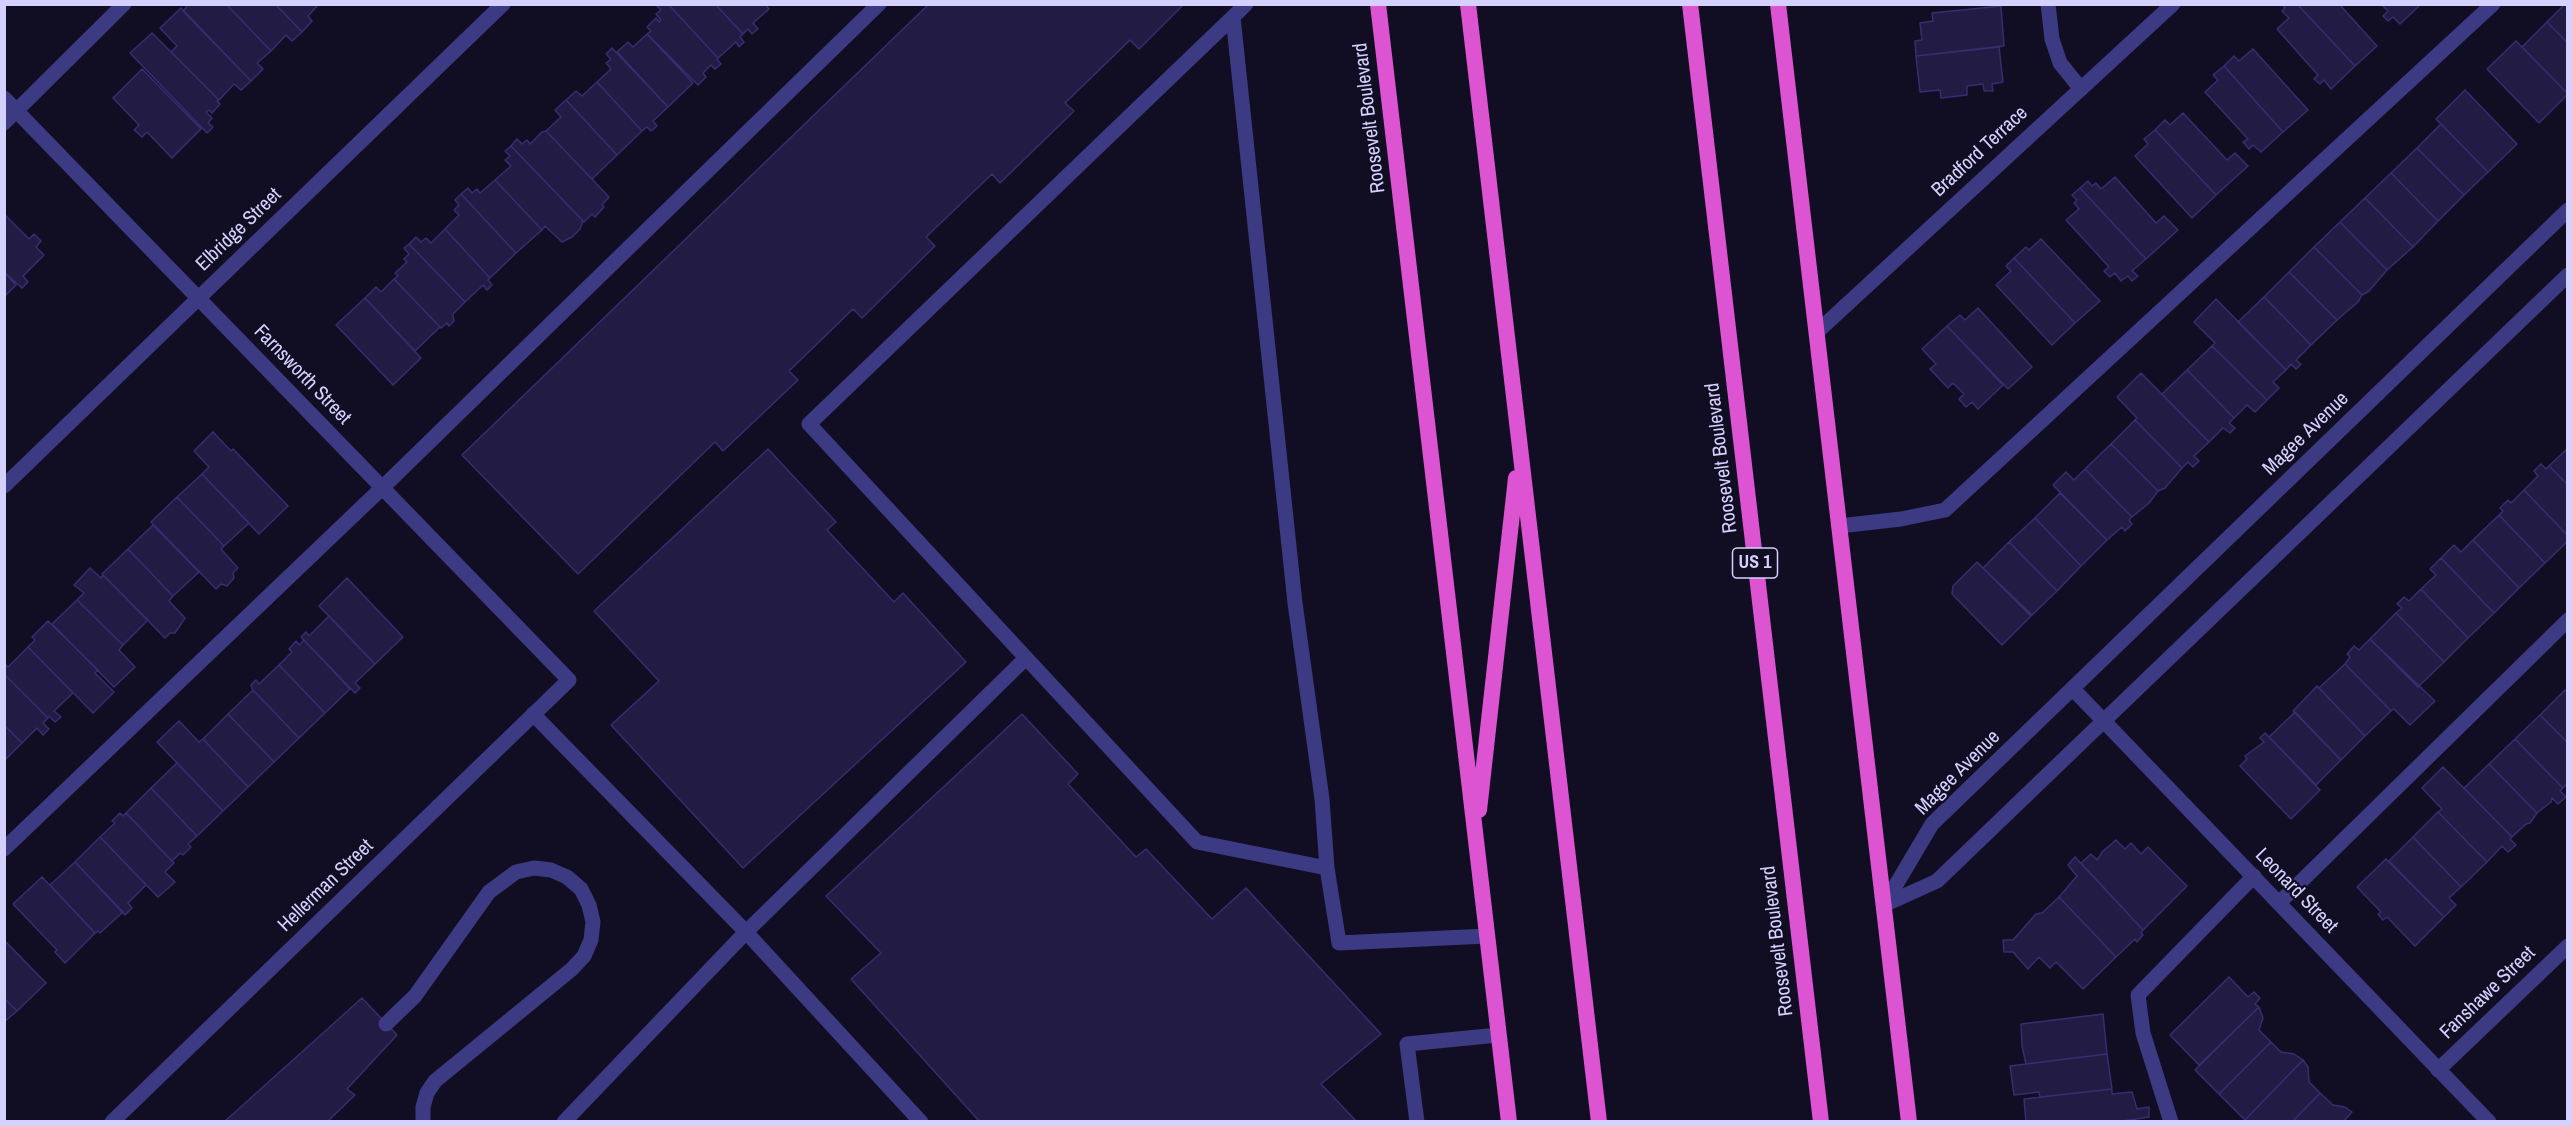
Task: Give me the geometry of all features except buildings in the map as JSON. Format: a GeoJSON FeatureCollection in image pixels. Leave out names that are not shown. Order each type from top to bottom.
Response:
{"type":"FeatureCollection","features":[{"type":"Feature","properties":{"kind":"highway","name":"Roosevelt Boulevard"},"geometry":{"type":"LineString","coordinates":[[1378,4],[1509,1122]]}},
{"type":"Feature","properties":{"kind":"highway"},"geometry":{"type":"LineString","coordinates":[[1468,4],[1599,1122]]}},
{"type":"Feature","properties":{"kind":"highway","name":"Roosevelt Boulevard"},"geometry":{"type":"LineString","coordinates":[[1690,4],[1821,1122]]}},
{"type":"Feature","properties":{"kind":"highway"},"geometry":{"type":"LineString","coordinates":[[1778,4],[1909,1122]]}},
{"type":"Feature","properties":{"kind":"highway"},"geometry":{"type":"LineString","coordinates":[[1476,840],[1520,447]]}},
{"type":"Feature","properties":{"kind":"street"},"geometry":{"type":"LineString","coordinates":[[4,123],[124,4]]}},
{"type":"Feature","properties":{"kind":"street","name":"Elbridge Street"},"geometry":{"type":"LineString","coordinates":[[4,486],[503,4]]}},
{"type":"Feature","properties":{"kind":"street"},"geometry":{"type":"LineString","coordinates":[[4,849],[382,488],[879,4]]}},
{"type":"Feature","properties":{"kind":"street"},"geometry":{"type":"LineString","coordinates":[[1246,4],[809,424],[1197,842],[1327,868]]}},
{"type":"Feature","properties":{"kind":"street"},"geometry":{"type":"LineString","coordinates":[[2048,4],[2052,39],[2060,63],[2081,88]]}},
{"type":"Feature","properties":{"kind":"street","name":"Bradford Terrace"},"geometry":{"type":"LineString","coordinates":[[1817,332],[2172,4]]}},
{"type":"Feature","properties":{"kind":"street"},"geometry":{"type":"LineString","coordinates":[[1839,526],[1900,519],[1945,510],[2493,4]]}},
{"type":"Feature","properties":{"kind":"street"},"geometry":{"type":"LineString","coordinates":[[1233,18],[1295,603],[1322,799],[1327,868],[1339,943],[1487,936]]}},
{"type":"Feature","properties":{"kind":"street","name":"Farnsworth Street"},"geometry":{"type":"LineString","coordinates":[[4,98],[569,681]]}},
{"type":"Feature","properties":{"kind":"street","name":"Magee Avenue"},"geometry":{"type":"LineString","coordinates":[[1884,905],[1932,824],[2567,211]]}},
{"type":"Feature","properties":{"kind":"street"},"geometry":{"type":"LineString","coordinates":[[1884,905],[1937,881],[2568,275]]}},
{"type":"Feature","properties":{"kind":"street"},"geometry":{"type":"LineString","coordinates":[[2279,903],[2568,620]]}},
{"type":"Feature","properties":{"kind":"street"},"geometry":{"type":"LineString","coordinates":[[564,1122],[746,932],[1026,658]]}},
{"type":"Feature","properties":{"kind":"street","name":"Hellerman Street"},"geometry":{"type":"LineString","coordinates":[[112,1122],[569,681]]}},
{"type":"Feature","properties":{"kind":"street","name":"Leonard Street"},"geometry":{"type":"LineString","coordinates":[[2073,689],[2489,1122]]}},
{"type":"Feature","properties":{"kind":"street"},"geometry":{"type":"LineString","coordinates":[[533,714],[746,932],[921,1122]]}},
{"type":"Feature","properties":{"kind":"street"},"geometry":{"type":"LineString","coordinates":[[386,1024],[415,996],[489,892],[516,872],[534,868],[551,870],[567,878],[581,889],[590,905],[593,922],[591,940],[584,956],[572,969],[435,1081],[427,1093],[423,1107],[423,1122]]}},
{"type":"Feature","properties":{"kind":"street"},"geometry":{"type":"LineString","coordinates":[[2171,1122],[2143,1033],[2138,995],[2253,876]]}},
{"type":"Feature","properties":{"kind":"street","name":"Fanshawe Street"},"geometry":{"type":"LineString","coordinates":[[2438,1070],[2568,946]]}},
{"type":"Feature","properties":{"kind":"street"},"geometry":{"type":"LineString","coordinates":[[1417,1122],[1407,1044],[1498,1035]]}}]}
